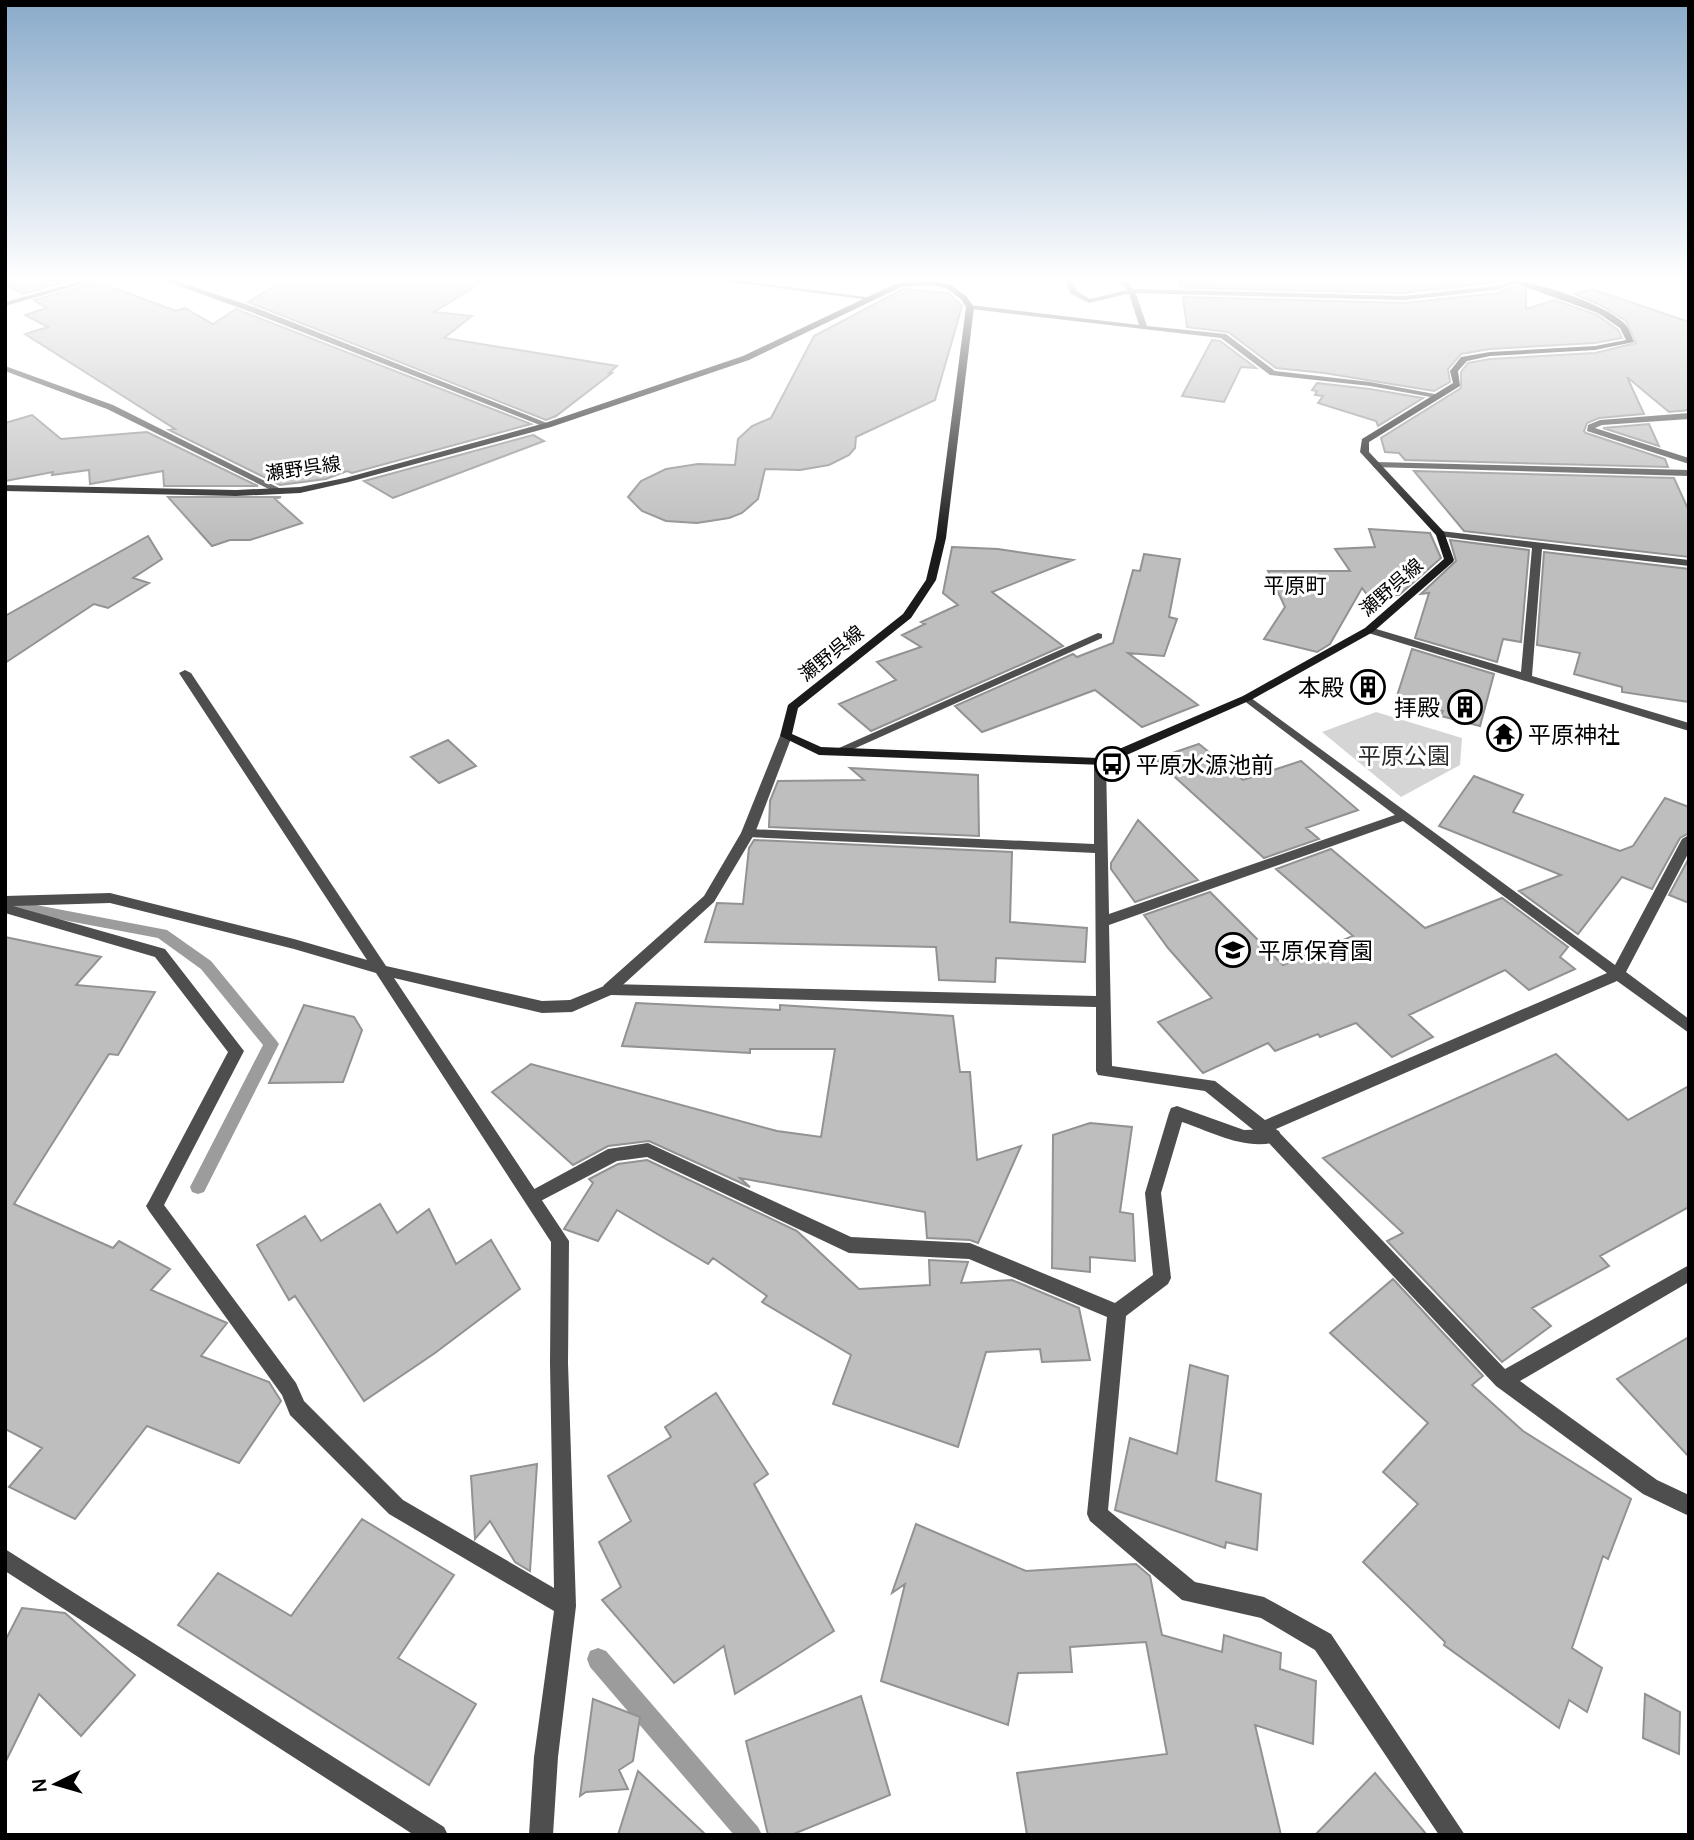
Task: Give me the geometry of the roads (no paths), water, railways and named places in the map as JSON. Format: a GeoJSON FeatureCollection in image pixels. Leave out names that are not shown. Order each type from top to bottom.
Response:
{"type":"FeatureCollection","features":[{"type":"Feature","properties":{"kind":"main road","name":"瀬野呉線"},"geometry":{"type":"LineString","coordinates":[[5,488],[280,492],[346,481],[548,425],[723,366]]}},
{"type":"Feature","properties":{"kind":"main road","name":"瀬野呉線"},"geometry":{"type":"LineString","coordinates":[[963,366],[941,538],[931,580],[907,616],[792,706],[786,736],[819,751],[1100,762],[1247,698],[1369,630],[1449,560],[1441,534],[1376,465]]}},
{"type":"Feature","properties":{"kind":"main road"},"geometry":{"type":"LineString","coordinates":[[1376,465],[1364,452],[1365,441],[1457,384],[1454,370],[1458,366]]}},
{"type":"Feature","properties":{"kind":"street"},"geometry":{"type":"LineString","coordinates":[[397,366],[548,425]]}},
{"type":"Feature","properties":{"kind":"street"},"geometry":{"type":"LineString","coordinates":[[1263,366],[1273,373],[1370,384],[1436,396]]}},
{"type":"Feature","properties":{"kind":"street"},"geometry":{"type":"LineString","coordinates":[[5,368],[110,407],[280,492]]}},
{"type":"Feature","properties":{"kind":"street"},"geometry":{"type":"LineString","coordinates":[[1689,416],[1600,423],[1591,427],[1591,431],[1689,461]]}},
{"type":"Feature","properties":{"kind":"street"},"geometry":{"type":"LineString","coordinates":[[1376,465],[1689,473]]}},
{"type":"Feature","properties":{"kind":"street"},"geometry":{"type":"LineString","coordinates":[[1441,534],[1689,563]]}},
{"type":"Feature","properties":{"kind":"street"},"geometry":{"type":"LineString","coordinates":[[1526,678],[1537,545]]}},
{"type":"Feature","properties":{"kind":"street"},"geometry":{"type":"LineString","coordinates":[[1369,630],[1689,727]]}},
{"type":"Feature","properties":{"kind":"street"},"geometry":{"type":"LineString","coordinates":[[836,751],[1098,636]]}},
{"type":"Feature","properties":{"kind":"street"},"geometry":{"type":"LineString","coordinates":[[185,673],[561,1241],[559,1363],[565,1606],[546,1757],[541,1835]]}},
{"type":"Feature","properties":{"kind":"street"},"geometry":{"type":"LineString","coordinates":[[1247,698],[1689,1027]]}},
{"type":"Feature","properties":{"kind":"street"},"geometry":{"type":"LineString","coordinates":[[5,901],[110,898],[294,944],[382,970],[542,1007],[572,1006],[609,989],[709,900],[748,833],[786,736]]}},
{"type":"Feature","properties":{"kind":"street"},"geometry":{"type":"LineString","coordinates":[[1100,762],[1104,1071],[1209,1085],[1268,1132],[1503,1380],[1650,1487],[1689,1506]]}},
{"type":"Feature","properties":{"kind":"street"},"geometry":{"type":"LineString","coordinates":[[1102,922],[1404,816]]}},
{"type":"Feature","properties":{"kind":"street"},"geometry":{"type":"LineString","coordinates":[[748,833],[1101,849]]}},
{"type":"Feature","properties":{"kind":"street"},"geometry":{"type":"LineString","coordinates":[[1453,1835],[1323,1642],[1264,1608],[1190,1592],[1097,1514],[1117,1312],[1162,1278],[1153,1193],[1177,1113],[1244,1138],[1268,1132],[1617,975],[1689,839]]}},
{"type":"Feature","properties":{"kind":"street"},"geometry":{"type":"LineString","coordinates":[[5,908],[160,953],[236,1051],[155,1206],[289,1389],[297,1408],[396,1507],[565,1606]]}},
{"type":"Feature","properties":{"kind":"street"},"geometry":{"type":"LineString","coordinates":[[609,989],[1104,1002]]}},
{"type":"Feature","properties":{"kind":"street"},"geometry":{"type":"LineString","coordinates":[[533,1198],[614,1154],[648,1150],[849,1245],[970,1251],[1117,1312]]}},
{"type":"Feature","properties":{"kind":"street"},"geometry":{"type":"LineString","coordinates":[[1503,1380],[1689,1273]]}},
{"type":"Feature","properties":{"kind":"street"},"geometry":{"type":"LineString","coordinates":[[6,1562],[436,1835]]}},
{"type":"Feature","properties":{"kind":"waterway"},"geometry":{"type":"LineString","coordinates":[[5,904],[162,934],[206,965],[271,1044],[198,1187]]}},
{"type":"Feature","properties":{"kind":"waterway"},"geometry":{"type":"LineString","coordinates":[[598,1659],[750,1835]]}},
{"type":"Feature","properties":{"kind":"place","name":"本殿"},"geometry":{"type":"Point","coordinates":[1368,687]}},
{"type":"Feature","properties":{"kind":"place","name":"拝殿"},"geometry":{"type":"Point","coordinates":[1465,707]}},
{"type":"Feature","properties":{"kind":"place","name":"平原神社"},"geometry":{"type":"Point","coordinates":[1504,734]}},
{"type":"Feature","properties":{"kind":"place","name":"平原水源池前"},"geometry":{"type":"Point","coordinates":[1112,764]}},
{"type":"Feature","properties":{"kind":"place","name":"平原保育園"},"geometry":{"type":"Point","coordinates":[1233,950]}},
{"type":"Feature","properties":{"kind":"district","name":"平原町"},"geometry":{"type":"Point","coordinates":[1295,585]}},
{"type":"Feature","properties":{"kind":"park label","name":"平原公園"},"geometry":{"type":"Point","coordinates":[1404,755]}}]}
